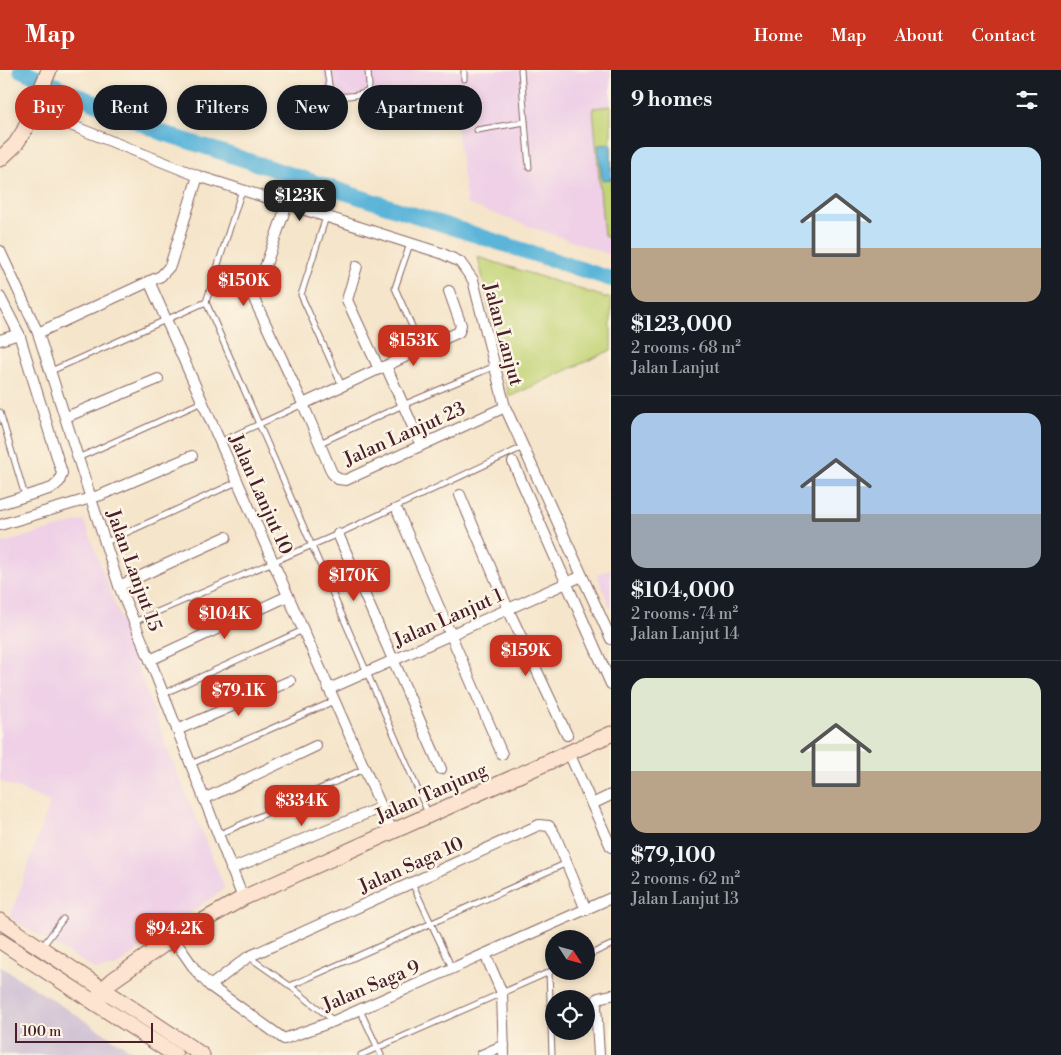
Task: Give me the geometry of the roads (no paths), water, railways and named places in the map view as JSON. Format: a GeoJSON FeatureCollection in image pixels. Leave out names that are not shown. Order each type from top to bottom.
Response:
{"type":"FeatureCollection","features":[{"type":"Feature","properties":{"kind":"street"},"geometry":{"type":"LineString","coordinates":[[42,85],[49,70]]}},
{"type":"Feature","properties":{"kind":"street"},"geometry":{"type":"LineString","coordinates":[[0,159],[20,138],[23,130]]}},
{"type":"Feature","properties":{"kind":"street","name":"Jalan Lanjut"},"geometry":{"type":"LineString","coordinates":[[81,130],[198,176],[410,244],[441,252],[460,262],[473,280],[506,407],[611,637]]}},
{"type":"Feature","properties":{"kind":"street"},"geometry":{"type":"LineString","coordinates":[[38,333],[161,276],[170,266],[198,176]]}},
{"type":"Feature","properties":{"kind":"street","name":"Jalan Lanjut 23"},"geometry":{"type":"LineString","coordinates":[[287,204],[254,299],[303,404],[332,473],[338,479],[346,480],[506,407]]}},
{"type":"Feature","properties":{"kind":"street","name":"Jalan Lanjut 15"},"geometry":{"type":"LineString","coordinates":[[0,251],[38,333],[118,586],[150,660],[243,898]]}},
{"type":"Feature","properties":{"kind":"street"},"geometry":{"type":"LineString","coordinates":[[357,266],[347,300],[403,405],[421,445]]}},
{"type":"Feature","properties":{"kind":"street","name":"Jalan Lanjut 10"},"geometry":{"type":"LineString","coordinates":[[149,281],[392,831]]}},
{"type":"Feature","properties":{"kind":"street"},"geometry":{"type":"LineString","coordinates":[[303,404],[457,333],[460,330],[460,325],[449,291]]}},
{"type":"Feature","properties":{"kind":"street"},"geometry":{"type":"LineString","coordinates":[[0,297],[19,334],[62,473],[60,482],[55,486],[0,504]]}},
{"type":"Feature","properties":{"kind":"street"},"geometry":{"type":"LineString","coordinates":[[0,340],[19,334]]}},
{"type":"Feature","properties":{"kind":"street"},"geometry":{"type":"LineString","coordinates":[[66,417],[158,379]]}},
{"type":"Feature","properties":{"kind":"street"},"geometry":{"type":"LineString","coordinates":[[0,525],[100,496],[192,456]]}},
{"type":"Feature","properties":{"kind":"street"},"geometry":{"type":"LineString","coordinates":[[513,462],[611,684]]}},
{"type":"Feature","properties":{"kind":"street"},"geometry":{"type":"LineString","coordinates":[[460,495],[508,609],[567,735]]}},
{"type":"Feature","properties":{"kind":"street"},"geometry":{"type":"LineString","coordinates":[[398,512],[502,754]]}},
{"type":"Feature","properties":{"kind":"street"},"geometry":{"type":"LineString","coordinates":[[338,534],[441,769]]}},
{"type":"Feature","properties":{"kind":"street"},"geometry":{"type":"LineString","coordinates":[[118,586],[226,537]]}},
{"type":"Feature","properties":{"kind":"street","name":"Jalan Lanjut 1"},"geometry":{"type":"LineString","coordinates":[[329,689],[582,576]]}},
{"type":"Feature","properties":{"kind":"street"},"geometry":{"type":"LineString","coordinates":[[150,660],[288,596]]}},
{"type":"Feature","properties":{"kind":"street"},"geometry":{"type":"LineString","coordinates":[[177,730],[290,681]]}},
{"type":"Feature","properties":{"kind":"street","name":"Jalan Tanjung"},"geometry":{"type":"LineString","coordinates":[[95,1003],[103,989],[113,980],[173,938],[243,898],[611,734]]}},
{"type":"Feature","properties":{"kind":"street"},"geometry":{"type":"LineString","coordinates":[[204,799],[316,746]]}},
{"type":"Feature","properties":{"kind":"street"},"geometry":{"type":"LineString","coordinates":[[569,753],[611,847]]}},
{"type":"Feature","properties":{"kind":"street"},"geometry":{"type":"LineString","coordinates":[[592,804],[611,795]]}},
{"type":"Feature","properties":{"kind":"street"},"geometry":{"type":"LineString","coordinates":[[231,869],[382,808]]}},
{"type":"Feature","properties":{"kind":"street","name":"Jalan Saga 10"},"geometry":{"type":"LineString","coordinates":[[210,986],[248,957],[539,825],[549,826],[555,835],[586,910]]}},
{"type":"Feature","properties":{"kind":"street","name":"Jalan Saga 9"},"geometry":{"type":"LineString","coordinates":[[173,938],[196,971],[210,986],[284,1039],[334,1021],[611,898]]}},
{"type":"Feature","properties":{"kind":"street"},"geometry":{"type":"LineString","coordinates":[[0,921],[202,1055]]}},
{"type":"Feature","properties":{"kind":"street"},"geometry":{"type":"LineString","coordinates":[[0,941],[175,1055]]}},
{"type":"Feature","properties":{"kind":"street"},"geometry":{"type":"LineString","coordinates":[[482,1055],[504,1050],[502,993],[485,954]]}},
{"type":"Feature","properties":{"kind":"street"},"geometry":{"type":"LineString","coordinates":[[599,1055],[596,1006],[598,998],[611,995]]}},
{"type":"Feature","properties":{"kind":"lane"},"geometry":{"type":"LineString","coordinates":[[327,70],[330,92],[336,96],[366,92],[370,86],[368,70]]}},
{"type":"Feature","properties":{"kind":"lane"},"geometry":{"type":"LineString","coordinates":[[464,70],[464,79]]}},
{"type":"Feature","properties":{"kind":"lane"},"geometry":{"type":"LineString","coordinates":[[521,70],[529,167]]}},
{"type":"Feature","properties":{"kind":"lane"},"geometry":{"type":"LineString","coordinates":[[482,129],[525,122]]}},
{"type":"Feature","properties":{"kind":"lane"},"geometry":{"type":"LineString","coordinates":[[242,190],[206,302],[429,814]]}},
{"type":"Feature","properties":{"kind":"lane"},"geometry":{"type":"LineString","coordinates":[[326,217],[301,295],[342,386]]}},
{"type":"Feature","properties":{"kind":"lane"},"geometry":{"type":"LineString","coordinates":[[410,244],[395,288],[422,349]]}},
{"type":"Feature","properties":{"kind":"lane"},"geometry":{"type":"LineString","coordinates":[[51,371],[206,302]]}},
{"type":"Feature","properties":{"kind":"lane"},"geometry":{"type":"LineString","coordinates":[[320,443],[495,366]]}},
{"type":"Feature","properties":{"kind":"lane"},"geometry":{"type":"LineString","coordinates":[[78,458],[202,402]]}},
{"type":"Feature","properties":{"kind":"lane"},"geometry":{"type":"LineString","coordinates":[[220,442],[303,404]]}},
{"type":"Feature","properties":{"kind":"lane"},"geometry":{"type":"LineString","coordinates":[[0,412],[25,496]]}},
{"type":"Feature","properties":{"kind":"lane"},"geometry":{"type":"LineString","coordinates":[[134,622],[338,534],[523,446]]}},
{"type":"Feature","properties":{"kind":"lane"},"geometry":{"type":"LineString","coordinates":[[104,542],[237,482]]}},
{"type":"Feature","properties":{"kind":"lane"},"geometry":{"type":"LineString","coordinates":[[163,694],[303,630]]}},
{"type":"Feature","properties":{"kind":"lane"},"geometry":{"type":"LineString","coordinates":[[190,764],[334,700]]}},
{"type":"Feature","properties":{"kind":"lane"},"geometry":{"type":"LineString","coordinates":[[218,835],[365,769]]}},
{"type":"Feature","properties":{"kind":"lane"},"geometry":{"type":"LineString","coordinates":[[290,986],[566,863]]}},
{"type":"Feature","properties":{"kind":"lane"},"geometry":{"type":"LineString","coordinates":[[412,883],[452,968]]}},
{"type":"Feature","properties":{"kind":"lane"},"geometry":{"type":"LineString","coordinates":[[42,948],[63,919]]}},
{"type":"Feature","properties":{"kind":"lane"},"geometry":{"type":"LineString","coordinates":[[595,952],[611,944]]}},
{"type":"Feature","properties":{"kind":"lane"},"geometry":{"type":"LineString","coordinates":[[248,957],[290,986],[334,1021]]}},
{"type":"Feature","properties":{"kind":"lane"},"geometry":{"type":"LineString","coordinates":[[361,1055],[545,974]]}},
{"type":"Feature","properties":{"kind":"lane"},"geometry":{"type":"LineString","coordinates":[[551,980],[552,1055]]}},
{"type":"Feature","properties":{"kind":"lane"},"geometry":{"type":"LineString","coordinates":[[360,1009],[381,1055]]}},
{"type":"Feature","properties":{"kind":"water"},"geometry":{"type":"Polygon","coordinates":[[[611,144],[611,179],[602,180],[598,145],[611,144]]]}},
{"type":"Feature","properties":{"kind":"waterway"},"geometry":{"type":"LineString","coordinates":[[21,70],[163,133],[611,279]]}}]}
